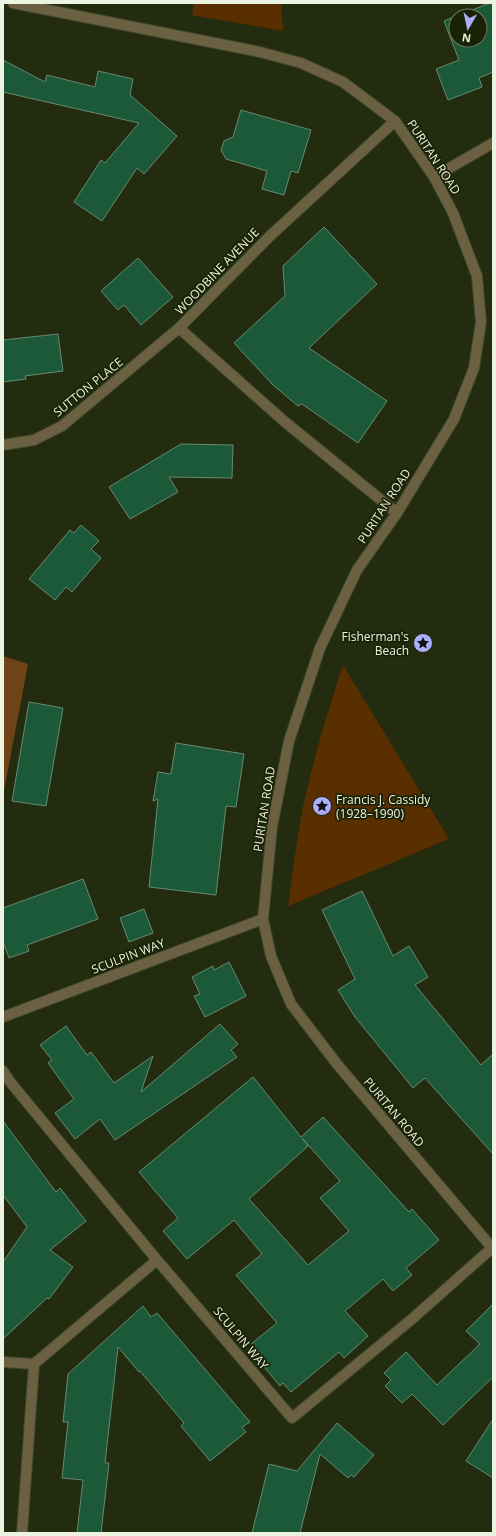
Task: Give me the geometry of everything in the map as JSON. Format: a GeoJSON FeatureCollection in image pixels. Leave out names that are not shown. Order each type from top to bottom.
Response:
{"type":"FeatureCollection","features":[{"type":"Feature","properties":{"kind":"street","name":"PURITAN ROAD"},"geometry":{"type":"LineString","coordinates":[[14,3],[260,52],[301,63],[343,82],[395,121],[434,177],[454,213],[476,276],[481,322],[474,368],[454,419],[397,513],[357,570],[320,648],[289,741],[272,827],[263,919],[270,956],[291,1004],[337,1064],[493,1248]]}},
{"type":"Feature","properties":{"kind":"street","name":"WOODBINE AVENUE"},"geometry":{"type":"LineString","coordinates":[[395,121],[270,236],[179,328],[285,422],[397,513]]}},
{"type":"Feature","properties":{"kind":"street"},"geometry":{"type":"LineString","coordinates":[[434,177],[493,143]]}},
{"type":"Feature","properties":{"kind":"street","name":"SUTTON PLACE"},"geometry":{"type":"LineString","coordinates":[[3,445],[34,440],[62,426],[179,328]]}},
{"type":"Feature","properties":{"kind":"street","name":"SCULPIN WAY"},"geometry":{"type":"LineString","coordinates":[[3,1017],[263,919]]}},
{"type":"Feature","properties":{"kind":"street","name":"SCULPIN WAY"},"geometry":{"type":"LineString","coordinates":[[3,1071],[11,1083],[157,1260],[292,1418],[412,1319],[493,1248]]}},
{"type":"Feature","properties":{"kind":"street"},"geometry":{"type":"LineString","coordinates":[[3,1362],[34,1364],[157,1260]]}},
{"type":"Feature","properties":{"kind":"street"},"geometry":{"type":"LineString","coordinates":[[22,1533],[34,1364]]}},
{"type":"Feature","properties":{"kind":"shaded area"},"geometry":{"type":"Polygon","coordinates":[[[194,3],[281,3],[283,31],[192,15],[194,3]]]}},
{"type":"Feature","properties":{"kind":"shaded area"},"geometry":{"type":"Polygon","coordinates":[[[3,656],[28,664],[3,796],[3,656]]]}},
{"type":"Feature","properties":{"kind":"shaded area"},"geometry":{"type":"Polygon","coordinates":[[[343,665],[449,839],[288,906],[297,841],[306,793],[321,735],[343,665]]]}},
{"type":"Feature","properties":{"kind":"building"},"geometry":{"type":"Polygon","coordinates":[[[493,3],[493,72],[479,78],[482,87],[448,100],[436,69],[459,60],[454,48],[488,48],[488,8],[477,8],[493,3]]]}},
{"type":"Feature","properties":{"kind":"building"},"geometry":{"type":"Polygon","coordinates":[[[448,19],[448,31],[444,21],[448,19]]]}},
{"type":"Feature","properties":{"kind":"building"},"geometry":{"type":"Polygon","coordinates":[[[3,60],[45,82],[47,75],[95,87],[98,71],[133,79],[130,95],[177,136],[144,174],[137,168],[102,221],[74,202],[101,160],[105,163],[139,123],[3,92],[3,60]]]}},
{"type":"Feature","properties":{"kind":"building"},"geometry":{"type":"Polygon","coordinates":[[[241,110],[311,130],[298,173],[291,171],[284,195],[262,189],[267,171],[226,159],[221,150],[224,141],[233,137],[241,110]]]}},
{"type":"Feature","properties":{"kind":"building"},"geometry":{"type":"Polygon","coordinates":[[[324,227],[377,284],[309,348],[387,401],[358,443],[302,404],[298,406],[273,385],[234,343],[285,296],[283,266],[324,227]]]}},
{"type":"Feature","properties":{"kind":"building"},"geometry":{"type":"Polygon","coordinates":[[[138,258],[173,297],[141,325],[124,305],[118,310],[101,291],[138,258]]]}},
{"type":"Feature","properties":{"kind":"building"},"geometry":{"type":"Polygon","coordinates":[[[58,334],[63,371],[25,376],[26,379],[3,382],[3,340],[58,334]]]}},
{"type":"Feature","properties":{"kind":"building"},"geometry":{"type":"Polygon","coordinates":[[[181,444],[233,445],[232,478],[169,477],[178,492],[130,519],[109,487],[181,444]]]}},
{"type":"Feature","properties":{"kind":"building"},"geometry":{"type":"Polygon","coordinates":[[[81,525],[99,541],[91,549],[101,558],[72,592],[66,587],[55,600],[29,579],[70,530],[74,533],[81,525]]]}},
{"type":"Feature","properties":{"kind":"building"},"geometry":{"type":"Polygon","coordinates":[[[29,702],[63,708],[46,806],[12,801],[29,702]]]}},
{"type":"Feature","properties":{"kind":"building"},"geometry":{"type":"Polygon","coordinates":[[[176,743],[244,754],[236,807],[226,806],[216,895],[149,887],[158,799],[153,801],[158,772],[171,774],[176,743]]]}},
{"type":"Feature","properties":{"kind":"building"},"geometry":{"type":"Polygon","coordinates":[[[83,879],[98,919],[27,945],[29,951],[9,958],[3,942],[3,908],[83,879]]]}},
{"type":"Feature","properties":{"kind":"building"},"geometry":{"type":"Polygon","coordinates":[[[362,891],[393,956],[409,946],[428,977],[415,985],[481,1065],[493,1054],[493,1154],[425,1078],[413,1088],[355,1017],[338,990],[355,979],[322,910],[362,891]]]}},
{"type":"Feature","properties":{"kind":"building"},"geometry":{"type":"Polygon","coordinates":[[[144,909],[153,933],[129,942],[120,918],[144,909]]]}},
{"type":"Feature","properties":{"kind":"building"},"geometry":{"type":"Polygon","coordinates":[[[229,962],[246,996],[205,1017],[194,996],[200,994],[192,977],[213,966],[214,970],[229,962]]]}},
{"type":"Feature","properties":{"kind":"building"},"geometry":{"type":"Polygon","coordinates":[[[220,1024],[238,1044],[231,1050],[237,1057],[115,1140],[100,1119],[75,1139],[55,1113],[74,1099],[48,1063],[52,1060],[40,1045],[66,1026],[87,1055],[91,1052],[114,1083],[153,1056],[141,1092],[220,1024]]]}},
{"type":"Feature","properties":{"kind":"building"},"geometry":{"type":"Polygon","coordinates":[[[253,1077],[301,1137],[323,1117],[409,1212],[412,1209],[439,1240],[406,1268],[412,1275],[393,1291],[383,1279],[345,1311],[368,1336],[344,1358],[339,1352],[291,1392],[283,1383],[280,1386],[250,1350],[253,1347],[251,1344],[277,1323],[236,1275],[262,1254],[234,1220],[187,1259],[163,1231],[178,1218],[139,1172],[253,1077]],[[302,1138],[308,1146],[249,1199],[308,1265],[349,1231],[320,1198],[340,1181],[302,1138]]]}},
{"type":"Feature","properties":{"kind":"building"},"geometry":{"type":"Polygon","coordinates":[[[3,1121],[56,1192],[60,1188],[86,1221],[50,1250],[73,1267],[49,1299],[47,1298],[3,1339],[3,1262],[27,1227],[3,1195],[3,1121]]]}},
{"type":"Feature","properties":{"kind":"building"},"geometry":{"type":"Polygon","coordinates":[[[493,1304],[493,1377],[443,1425],[412,1394],[402,1403],[385,1386],[391,1380],[384,1373],[406,1352],[437,1385],[480,1344],[466,1331],[493,1304]]]}},
{"type":"Feature","properties":{"kind":"building"},"geometry":{"type":"Polygon","coordinates":[[[143,1306],[151,1317],[157,1313],[250,1422],[242,1427],[246,1432],[210,1461],[181,1426],[184,1423],[118,1347],[105,1463],[109,1463],[101,1533],[77,1533],[83,1480],[62,1478],[68,1422],[63,1422],[68,1374],[143,1306]]]}},
{"type":"Feature","properties":{"kind":"building"},"geometry":{"type":"Polygon","coordinates":[[[493,1419],[493,1478],[466,1461],[493,1419]]]}},
{"type":"Feature","properties":{"kind":"building"},"geometry":{"type":"Polygon","coordinates":[[[337,1423],[374,1455],[354,1477],[351,1475],[348,1478],[320,1454],[300,1533],[252,1533],[269,1464],[297,1471],[337,1423]]]}},
{"type":"Feature","properties":{"kind":"place","name":"Fisherman's Beach"},"geometry":{"type":"Point","coordinates":[423,643]}},
{"type":"Feature","properties":{"kind":"place","name":"Francis J. Cassidy (1928–1990)"},"geometry":{"type":"Point","coordinates":[322,806]}}]}
